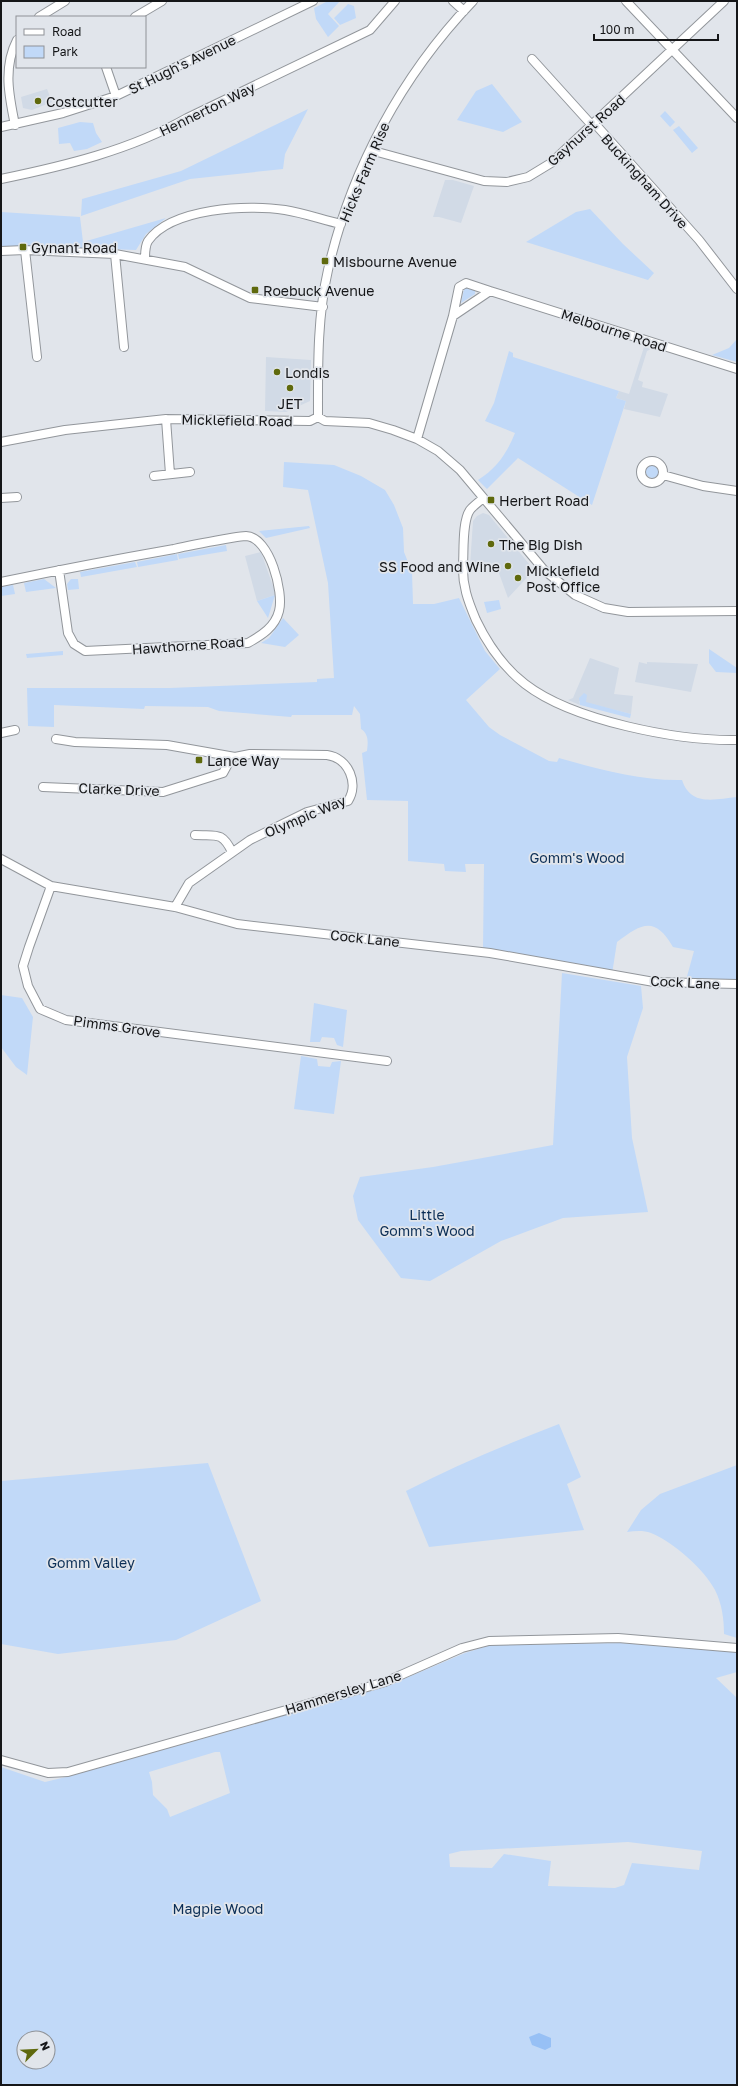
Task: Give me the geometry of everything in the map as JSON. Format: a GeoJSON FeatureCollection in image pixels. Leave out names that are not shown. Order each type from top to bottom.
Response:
{"type":"FeatureCollection","features":[{"type":"Feature","properties":{"kind":"street"},"geometry":{"type":"LineString","coordinates":[[41,16],[65,1]]}},
{"type":"Feature","properties":{"kind":"street"},"geometry":{"type":"LineString","coordinates":[[137,16],[162,1]]}},
{"type":"Feature","properties":{"kind":"street","name":"St Hugh's Avenue"},"geometry":{"type":"LineString","coordinates":[[1,127],[63,113],[116,96],[313,1]]}},
{"type":"Feature","properties":{"kind":"street","name":"Hennerton Way"},"geometry":{"type":"LineString","coordinates":[[1,179],[50,169],[162,132],[187,118],[370,30],[395,1]]}},
{"type":"Feature","properties":{"kind":"street"},"geometry":{"type":"LineString","coordinates":[[452,1],[464,11]]}},
{"type":"Feature","properties":{"kind":"street","name":"Hicks Farm Rise"},"geometry":{"type":"LineString","coordinates":[[318,418],[318,345],[328,270],[341,224],[354,187],[370,150],[392,106],[414,73],[473,1]]}},
{"type":"Feature","properties":{"kind":"street"},"geometry":{"type":"LineString","coordinates":[[626,1],[737,118]]}},
{"type":"Feature","properties":{"kind":"street","name":"Gayhurst Road"},"geometry":{"type":"LineString","coordinates":[[370,150],[484,181],[508,182],[528,177],[551,164],[724,1]]}},
{"type":"Feature","properties":{"kind":"street"},"geometry":{"type":"LineString","coordinates":[[15,124],[8,92],[8,64],[16,43]]}},
{"type":"Feature","properties":{"kind":"street","name":"Buckingham Drive"},"geometry":{"type":"LineString","coordinates":[[532,60],[699,240],[737,289]]}},
{"type":"Feature","properties":{"kind":"street"},"geometry":{"type":"LineString","coordinates":[[106,68],[116,96]]}},
{"type":"Feature","properties":{"kind":"street"},"geometry":{"type":"LineString","coordinates":[[145,259],[147,243],[159,229],[187,216],[235,208],[285,210],[341,224]]}},
{"type":"Feature","properties":{"kind":"street"},"geometry":{"type":"LineString","coordinates":[[1,251],[25,250],[115,254],[145,259],[185,267],[250,298],[323,307]]}},
{"type":"Feature","properties":{"kind":"street"},"geometry":{"type":"LineString","coordinates":[[25,250],[37,357]]}},
{"type":"Feature","properties":{"kind":"street"},"geometry":{"type":"LineString","coordinates":[[115,254],[124,347]]}},
{"type":"Feature","properties":{"kind":"street","name":"Melbourne Road"},"geometry":{"type":"LineString","coordinates":[[417,439],[453,316],[459,287],[466,283],[737,370]]}},
{"type":"Feature","properties":{"kind":"street"},"geometry":{"type":"LineString","coordinates":[[453,316],[490,291]]}},
{"type":"Feature","properties":{"kind":"street","name":"Micklefield Road"},"geometry":{"type":"LineString","coordinates":[[1,442],[65,430],[166,419],[302,421],[318,418],[325,421],[369,423],[417,439],[438,451],[460,470],[544,570],[575,595],[604,608],[628,612],[737,611]]}},
{"type":"Feature","properties":{"kind":"street"},"geometry":{"type":"LineString","coordinates":[[166,419],[170,474]]}},
{"type":"Feature","properties":{"kind":"street"},"geometry":{"type":"LineString","coordinates":[[154,476],[190,472]]}},
{"type":"Feature","properties":{"kind":"street"},"geometry":{"type":"LineString","coordinates":[[663,475],[703,486],[737,491]]}},
{"type":"Feature","properties":{"kind":"street"},"geometry":{"type":"LineString","coordinates":[[1,498],[17,497]]}},
{"type":"Feature","properties":{"kind":"street"},"geometry":{"type":"LineString","coordinates":[[483,498],[469,511],[467,519],[463,570],[464,589],[479,626],[490,646],[519,679],[553,701],[599,718],[687,738],[737,740]]}},
{"type":"Feature","properties":{"kind":"street","name":"Hawthorne Road"},"geometry":{"type":"LineString","coordinates":[[1,582],[60,570],[246,536],[261,543],[270,561],[280,595],[279,611],[275,620],[267,630],[248,643],[85,651],[74,644],[68,634],[60,570]]}},
{"type":"Feature","properties":{"kind":"street"},"geometry":{"type":"LineString","coordinates":[[1,733],[16,730]]}},
{"type":"Feature","properties":{"kind":"street","name":"Olympic Way"},"geometry":{"type":"LineString","coordinates":[[56,739],[75,742],[167,745],[229,757],[250,754],[331,756],[338,759],[347,767],[352,776],[353,784],[348,801],[307,812],[250,840],[189,883],[175,907]]}},
{"type":"Feature","properties":{"kind":"street","name":"Clarke Drive"},"geometry":{"type":"LineString","coordinates":[[43,787],[163,792],[223,773],[228,766],[229,757]]}},
{"type":"Feature","properties":{"kind":"street"},"geometry":{"type":"LineString","coordinates":[[195,835],[219,836],[226,839],[232,852]]}},
{"type":"Feature","properties":{"kind":"street","name":"Cock Lane"},"geometry":{"type":"LineString","coordinates":[[1,858],[51,886],[175,907],[237,924],[490,953],[631,979],[672,984],[737,984]]}},
{"type":"Feature","properties":{"kind":"street","name":"Pimms Grove"},"geometry":{"type":"LineString","coordinates":[[51,886],[23,966],[28,986],[40,1009],[66,1020],[386,1061]]}},
{"type":"Feature","properties":{"kind":"street","name":"Hammersley Lane"},"geometry":{"type":"LineString","coordinates":[[1,1760],[48,1773],[68,1772],[385,1682],[462,1648],[489,1641],[618,1638],[737,1648]]}},
{"type":"Feature","properties":{"kind":"shaded area"},"geometry":{"type":"Polygon","coordinates":[[[47,89],[52,102],[32,110],[23,108],[21,97],[47,89]]]}},
{"type":"Feature","properties":{"kind":"shaded area"},"geometry":{"type":"Polygon","coordinates":[[[445,180],[453,180],[474,186],[461,223],[439,217],[433,217],[445,180]]]}},
{"type":"Feature","properties":{"kind":"shaded area"},"geometry":{"type":"Polygon","coordinates":[[[644,347],[651,349],[647,351],[638,380],[643,382],[642,387],[668,394],[660,417],[624,409],[626,401],[616,398],[619,391],[629,394],[644,347]]]}},
{"type":"Feature","properties":{"kind":"shaded area"},"geometry":{"type":"Polygon","coordinates":[[[266,357],[311,360],[310,401],[286,412],[265,411],[266,357]]]}},
{"type":"Feature","properties":{"kind":"shaded area"},"geometry":{"type":"Polygon","coordinates":[[[483,513],[489,515],[534,570],[508,598],[496,565],[470,566],[473,521],[477,516],[483,513]]]}},
{"type":"Feature","properties":{"kind":"shaded area"},"geometry":{"type":"Polygon","coordinates":[[[261,552],[275,595],[257,601],[245,556],[261,552]]]}},
{"type":"Feature","properties":{"kind":"shaded area"},"geometry":{"type":"Polygon","coordinates":[[[590,658],[619,668],[614,694],[633,696],[631,714],[579,701],[580,705],[568,700],[573,698],[590,658]]]}},
{"type":"Feature","properties":{"kind":"shaded area"},"geometry":{"type":"Polygon","coordinates":[[[639,662],[647,664],[647,662],[698,664],[691,692],[635,682],[639,662]]]}},
{"type":"Feature","properties":{"kind":"green space"},"geometry":{"type":"Polygon","coordinates":[[[328,1],[340,1],[328,14],[339,26],[328,37],[316,19],[314,8],[328,1]]]}},
{"type":"Feature","properties":{"kind":"green space"},"geometry":{"type":"Polygon","coordinates":[[[348,4],[354,6],[356,18],[340,25],[334,18],[348,4]]]}},
{"type":"Feature","properties":{"kind":"green space"},"geometry":{"type":"Polygon","coordinates":[[[492,84],[522,122],[503,132],[457,120],[476,91],[492,84]]]}},
{"type":"Feature","properties":{"kind":"green space"},"geometry":{"type":"Polygon","coordinates":[[[308,109],[285,154],[283,169],[190,179],[81,216],[82,199],[181,171],[308,109]]]}},
{"type":"Feature","properties":{"kind":"green space"},"geometry":{"type":"Polygon","coordinates":[[[665,111],[675,122],[670,127],[660,116],[665,111]]]}},
{"type":"Feature","properties":{"kind":"green space"},"geometry":{"type":"Polygon","coordinates":[[[80,122],[93,123],[96,133],[102,142],[87,149],[74,151],[70,143],[59,144],[58,128],[80,122]]]}},
{"type":"Feature","properties":{"kind":"green space"},"geometry":{"type":"Polygon","coordinates":[[[679,126],[698,148],[692,153],[673,130],[679,126]]]}},
{"type":"Feature","properties":{"kind":"green space"},"geometry":{"type":"Polygon","coordinates":[[[590,209],[623,244],[654,273],[648,280],[526,242],[576,212],[590,209]]]}},
{"type":"Feature","properties":{"kind":"green space"},"geometry":{"type":"Polygon","coordinates":[[[1,212],[80,217],[83,242],[166,218],[146,234],[136,250],[24,246],[1,248],[1,212]]]}},
{"type":"Feature","properties":{"kind":"green space"},"geometry":{"type":"Polygon","coordinates":[[[465,285],[475,290],[475,294],[461,303],[465,285]]]}},
{"type":"Feature","properties":{"kind":"green space"},"geometry":{"type":"Polygon","coordinates":[[[737,339],[737,362],[712,355],[729,348],[737,339]]]}},
{"type":"Feature","properties":{"kind":"green space"},"geometry":{"type":"Polygon","coordinates":[[[509,351],[513,353],[513,357],[619,391],[616,398],[626,401],[592,505],[518,458],[487,489],[478,480],[501,460],[515,433],[485,421],[494,403],[509,351]]]}},
{"type":"Feature","properties":{"kind":"green space","name":"Gomm's Wood"},"geometry":{"type":"Polygon","coordinates":[[[284,462],[334,465],[361,476],[385,490],[394,505],[403,528],[404,552],[412,572],[413,604],[434,604],[459,598],[485,651],[500,669],[466,700],[489,727],[500,735],[549,761],[557,762],[559,758],[604,770],[651,779],[682,780],[686,789],[698,798],[712,800],[737,797],[737,982],[686,980],[694,951],[673,947],[660,930],[648,926],[634,930],[617,942],[612,974],[483,949],[484,864],[465,864],[466,872],[445,871],[444,864],[408,861],[408,801],[367,800],[362,753],[367,751],[368,745],[365,733],[361,729],[360,714],[354,706],[352,715],[292,715],[291,717],[219,711],[208,707],[145,706],[144,709],[54,705],[54,727],[28,726],[27,688],[170,688],[317,682],[317,679],[334,678],[328,583],[308,490],[283,487],[284,462]]]}},
{"type":"Feature","properties":{"kind":"green space"},"geometry":{"type":"Polygon","coordinates":[[[650,462],[656,462],[661,467],[659,476],[656,478],[650,478],[645,473],[645,467],[650,462]]]}},
{"type":"Feature","properties":{"kind":"green space"},"geometry":{"type":"Polygon","coordinates":[[[309,526],[310,528],[266,538],[259,531],[309,526]]]}},
{"type":"Feature","properties":{"kind":"green space"},"geometry":{"type":"Polygon","coordinates":[[[226,545],[227,551],[179,559],[178,554],[226,545]]]}},
{"type":"Feature","properties":{"kind":"green space"},"geometry":{"type":"Polygon","coordinates":[[[177,554],[178,560],[138,567],[137,562],[177,554]]]}},
{"type":"Feature","properties":{"kind":"green space"},"geometry":{"type":"Polygon","coordinates":[[[135,562],[137,567],[81,577],[80,572],[135,562]]]}},
{"type":"Feature","properties":{"kind":"green space"},"geometry":{"type":"Polygon","coordinates":[[[44,579],[56,588],[26,592],[24,583],[44,579]]]}},
{"type":"Feature","properties":{"kind":"green space"},"geometry":{"type":"Polygon","coordinates":[[[71,579],[78,579],[79,589],[68,590],[67,584],[71,579]]]}},
{"type":"Feature","properties":{"kind":"green space"},"geometry":{"type":"Polygon","coordinates":[[[13,585],[15,594],[1,596],[1,587],[13,585]]]}},
{"type":"Feature","properties":{"kind":"green space"},"geometry":{"type":"Polygon","coordinates":[[[275,595],[268,618],[257,601],[275,595]]]}},
{"type":"Feature","properties":{"kind":"green space"},"geometry":{"type":"Polygon","coordinates":[[[499,600],[501,609],[487,613],[484,602],[499,600]]]}},
{"type":"Feature","properties":{"kind":"green space"},"geometry":{"type":"Polygon","coordinates":[[[283,618],[299,635],[285,647],[261,643],[269,638],[283,618]]]}},
{"type":"Feature","properties":{"kind":"green space"},"geometry":{"type":"Polygon","coordinates":[[[709,649],[737,668],[737,673],[716,672],[709,663],[709,649]]]}},
{"type":"Feature","properties":{"kind":"green space"},"geometry":{"type":"Polygon","coordinates":[[[63,651],[63,655],[27,658],[26,654],[63,651]]]}},
{"type":"Feature","properties":{"kind":"green space"},"geometry":{"type":"Polygon","coordinates":[[[584,693],[587,695],[586,702],[631,714],[630,718],[580,705],[579,698],[584,693]]]}},
{"type":"Feature","properties":{"kind":"green space","name":"Little Gomm's Wood"},"geometry":{"type":"Polygon","coordinates":[[[562,973],[641,986],[643,1008],[627,1057],[632,1138],[648,1212],[563,1218],[501,1241],[430,1281],[401,1278],[358,1220],[353,1196],[360,1177],[433,1167],[553,1145],[562,973]]]}},
{"type":"Feature","properties":{"kind":"green space"},"geometry":{"type":"Polygon","coordinates":[[[1,995],[22,998],[33,1017],[27,1075],[16,1067],[1,1047],[1,995]]]}},
{"type":"Feature","properties":{"kind":"green space"},"geometry":{"type":"Polygon","coordinates":[[[314,1003],[347,1010],[343,1047],[337,1045],[334,1038],[322,1037],[320,1042],[310,1042],[314,1003]]]}},
{"type":"Feature","properties":{"kind":"green space"},"geometry":{"type":"Polygon","coordinates":[[[301,1056],[317,1059],[318,1066],[330,1067],[332,1062],[341,1061],[334,1114],[294,1109],[301,1056]]]}},
{"type":"Feature","properties":{"kind":"green space"},"geometry":{"type":"Polygon","coordinates":[[[559,1424],[581,1477],[567,1484],[584,1530],[429,1547],[406,1491],[482,1455],[559,1424]]]}},
{"type":"Feature","properties":{"kind":"green space","name":"Gomm Valley"},"geometry":{"type":"Polygon","coordinates":[[[208,1463],[261,1601],[176,1640],[58,1654],[1,1644],[1,1481],[208,1463]]]}},
{"type":"Feature","properties":{"kind":"green space"},"geometry":{"type":"Polygon","coordinates":[[[737,1465],[737,1638],[724,1634],[722,1612],[715,1590],[696,1565],[678,1549],[651,1533],[645,1531],[627,1532],[641,1510],[660,1494],[737,1465]]]}},
{"type":"Feature","properties":{"kind":"green space","name":"Magpie Wood"},"geometry":{"type":"Polygon","coordinates":[[[621,1643],[737,1652],[737,1672],[716,1678],[737,1698],[737,2085],[1,2085],[1,1767],[45,1782],[70,1776],[385,1687],[465,1653],[491,1645],[621,1643]],[[215,1752],[149,1772],[152,1782],[153,1795],[167,1809],[170,1817],[230,1793],[220,1752],[215,1752]],[[628,1842],[461,1851],[449,1854],[450,1867],[492,1868],[504,1854],[551,1861],[548,1886],[615,1888],[624,1885],[632,1863],[699,1870],[702,1851],[628,1842]]]}},
{"type":"Feature","properties":{"kind":"water"},"geometry":{"type":"Polygon","coordinates":[[[539,2033],[551,2038],[551,2047],[545,2050],[532,2045],[529,2037],[539,2033]]]}},
{"type":"Feature","properties":{"kind":"place","name":"Costcutter"},"geometry":{"type":"Point","coordinates":[38,101]}},
{"type":"Feature","properties":{"kind":"place","name":"Gynant Road"},"geometry":{"type":"Point","coordinates":[23,247]}},
{"type":"Feature","properties":{"kind":"place","name":"Misbourne Avenue"},"geometry":{"type":"Point","coordinates":[325,261]}},
{"type":"Feature","properties":{"kind":"place","name":"Roebuck Avenue"},"geometry":{"type":"Point","coordinates":[255,290]}},
{"type":"Feature","properties":{"kind":"place","name":"Londis"},"geometry":{"type":"Point","coordinates":[277,372]}},
{"type":"Feature","properties":{"kind":"place","name":"JET"},"geometry":{"type":"Point","coordinates":[290,388]}},
{"type":"Feature","properties":{"kind":"place","name":"Herbert Road"},"geometry":{"type":"Point","coordinates":[491,500]}},
{"type":"Feature","properties":{"kind":"place","name":"The Big Dish"},"geometry":{"type":"Point","coordinates":[491,544]}},
{"type":"Feature","properties":{"kind":"place","name":"SS Food and Wine"},"geometry":{"type":"Point","coordinates":[508,566]}},
{"type":"Feature","properties":{"kind":"place","name":"Micklefield Post Office"},"geometry":{"type":"Point","coordinates":[518,578]}},
{"type":"Feature","properties":{"kind":"place","name":"Lance Way"},"geometry":{"type":"Point","coordinates":[199,760]}}]}
